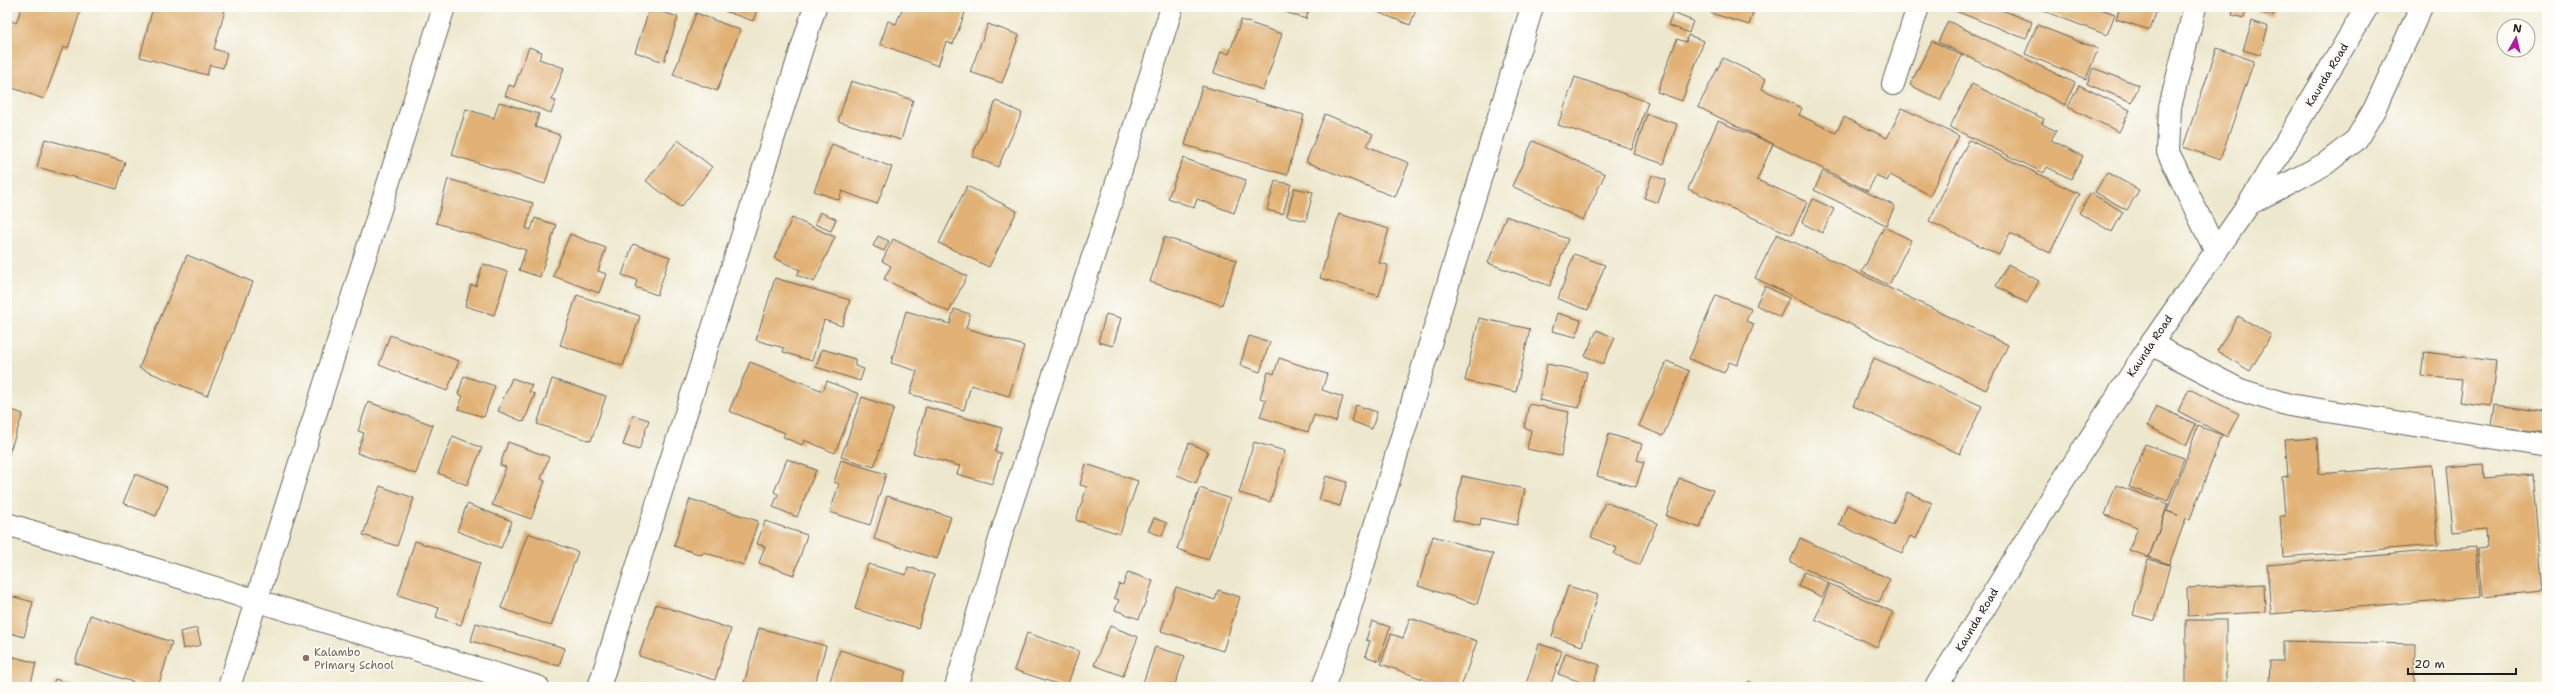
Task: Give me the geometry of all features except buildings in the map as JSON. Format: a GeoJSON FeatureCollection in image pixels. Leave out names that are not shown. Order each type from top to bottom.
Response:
{"type":"FeatureCollection","features":[{"type":"Feature","properties":{"kind":"street"},"geometry":{"type":"LineString","coordinates":[[229,687],[444,7]]}},
{"type":"Feature","properties":{"kind":"street"},"geometry":{"type":"LineString","coordinates":[[599,687],[815,7]]}},
{"type":"Feature","properties":{"kind":"street"},"geometry":{"type":"LineString","coordinates":[[956,687],[1004,526],[1109,208],[1172,7]]}},
{"type":"Feature","properties":{"kind":"street"},"geometry":{"type":"LineString","coordinates":[[1323,687],[1340,640],[1532,7]]}},
{"type":"Feature","properties":{"kind":"street"},"geometry":{"type":"LineString","coordinates":[[1893,84],[1918,7]]}},
{"type":"Feature","properties":{"kind":"street"},"geometry":{"type":"LineString","coordinates":[[2195,7],[2170,107],[2168,152],[2216,252]]}},
{"type":"Feature","properties":{"kind":"street","name":"Kaunda Road"},"geometry":{"type":"LineString","coordinates":[[1936,687],[2044,509],[2151,344],[2249,204],[2367,7]]}},
{"type":"Feature","properties":{"kind":"street"},"geometry":{"type":"LineString","coordinates":[[2249,204],[2325,164],[2356,140],[2374,110],[2421,7]]}},
{"type":"Feature","properties":{"kind":"street"},"geometry":{"type":"LineString","coordinates":[[2151,344],[2240,390],[2289,405],[2547,446]]}},
{"type":"Feature","properties":{"kind":"street"},"geometry":{"type":"LineString","coordinates":[[7,524],[538,687]]}},
{"type":"Feature","properties":{"kind":"place","name":"Kalambo Primary School"},"geometry":{"type":"Point","coordinates":[306,658]}}]}
